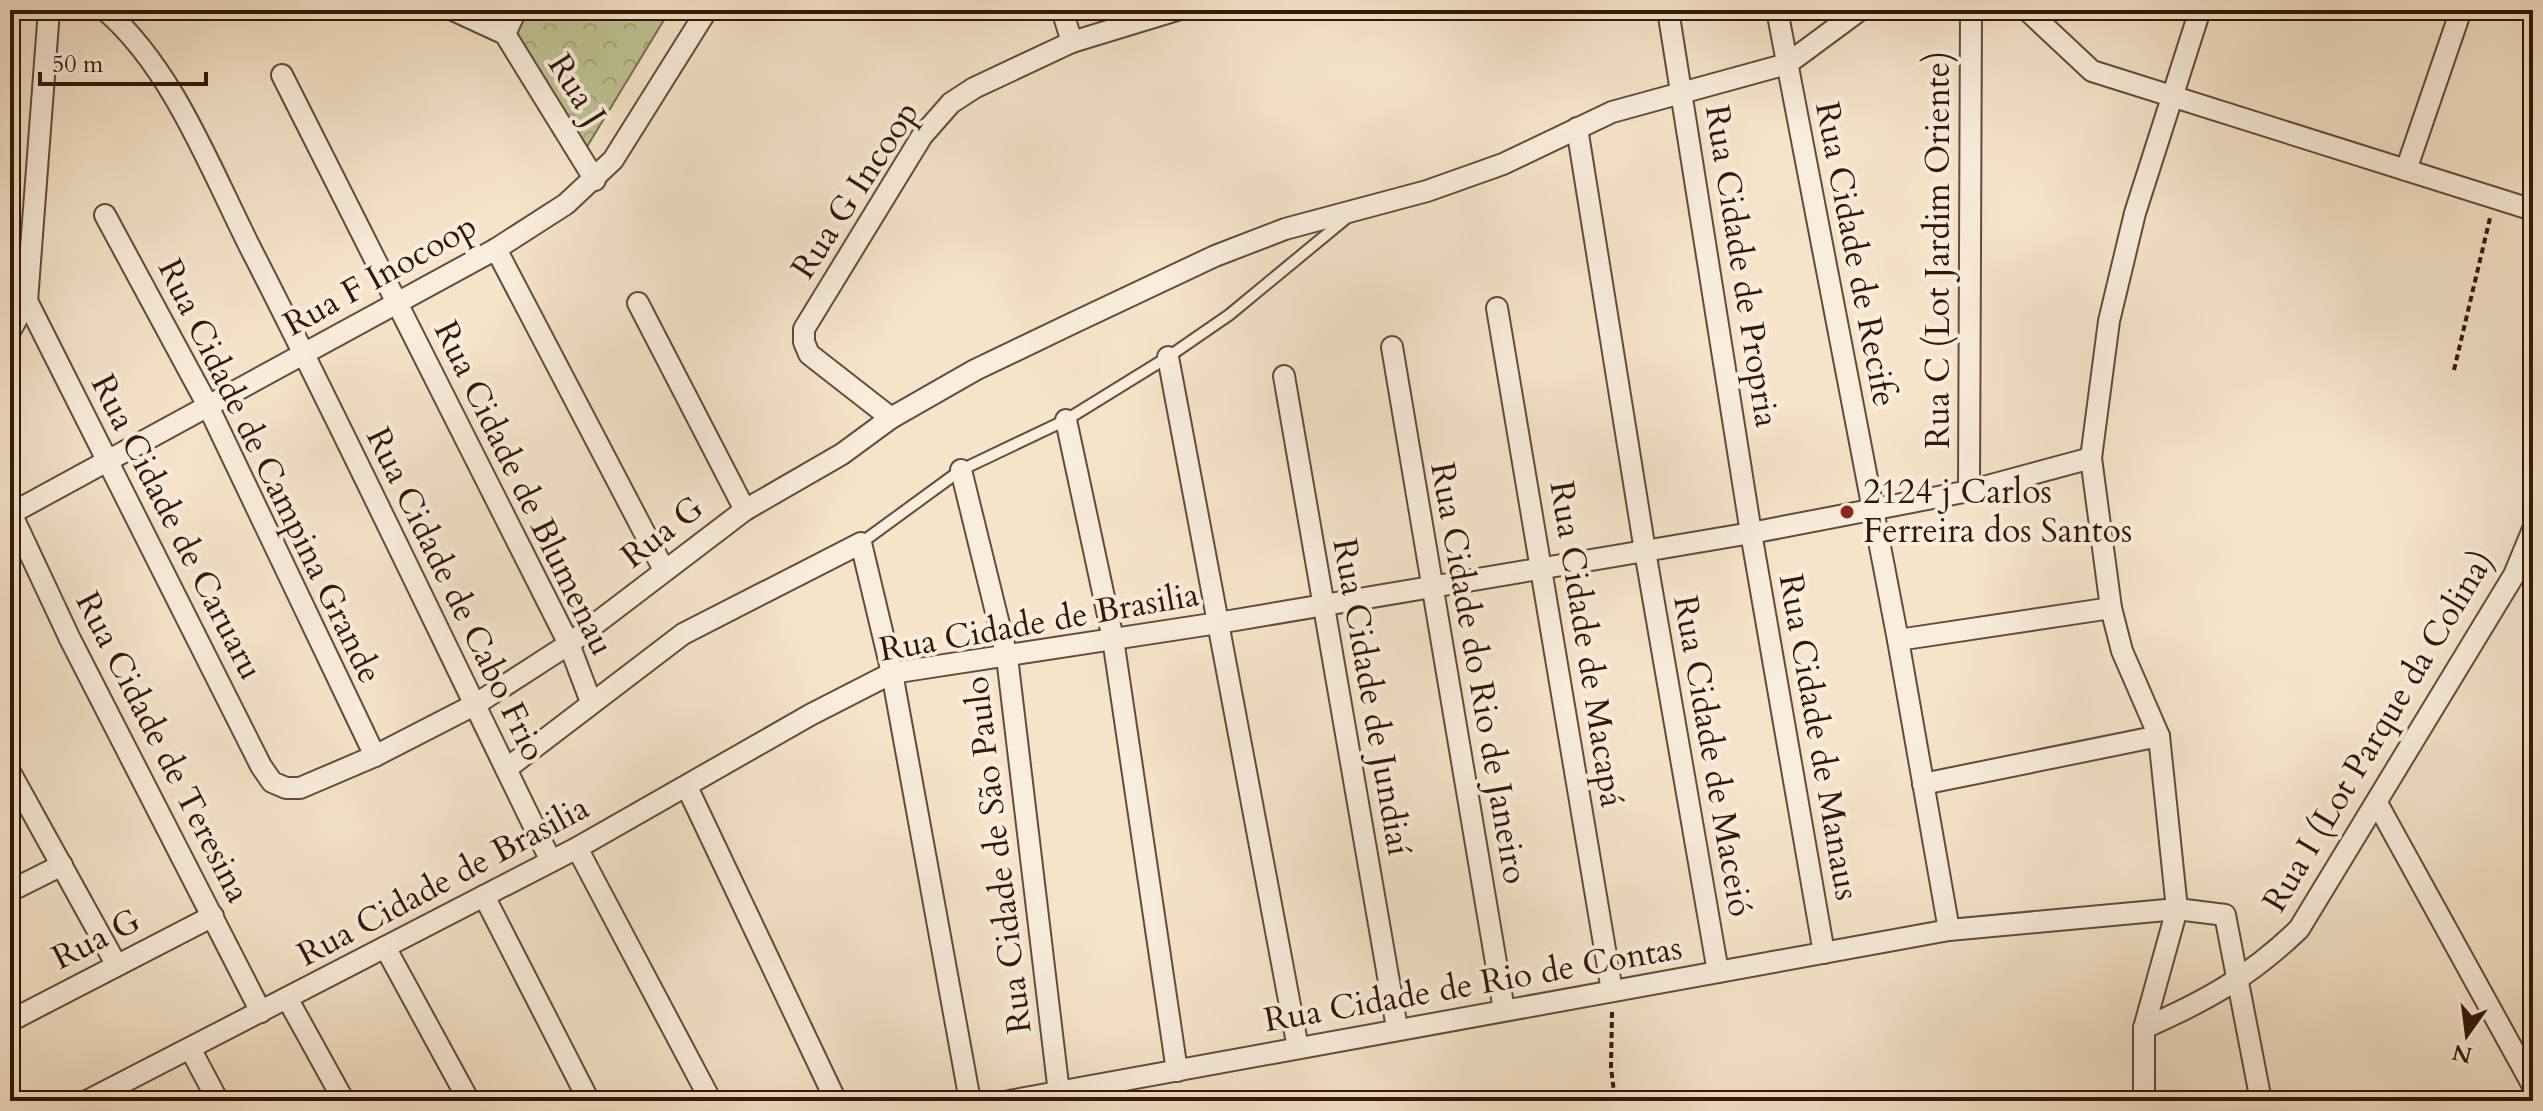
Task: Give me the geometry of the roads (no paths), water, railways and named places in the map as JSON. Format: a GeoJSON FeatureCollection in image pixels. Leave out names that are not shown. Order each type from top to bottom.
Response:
{"type":"FeatureCollection","features":[{"type":"Feature","properties":{"kind":"street"},"geometry":{"type":"LineString","coordinates":[[10,331],[27,301],[49,10]]}},
{"type":"Feature","properties":{"kind":"street","name":"Rua Cidade de Cabo Frio"},"geometry":{"type":"LineString","coordinates":[[105,10],[130,32],[166,83],[304,354],[551,861]]}},
{"type":"Feature","properties":{"kind":"street","name":"Rua J"},"geometry":{"type":"LineString","coordinates":[[453,10],[505,34],[595,180]]}},
{"type":"Feature","properties":{"kind":"street","name":"Rua J"},"geometry":{"type":"LineString","coordinates":[[505,34],[516,10]]}},
{"type":"Feature","properties":{"kind":"street","name":"Rua F Inocoop"},"geometry":{"type":"LineString","coordinates":[[10,513],[496,249],[566,204],[613,160],[707,10]]}},
{"type":"Feature","properties":{"kind":"street"},"geometry":{"type":"LineString","coordinates":[[1062,10],[1072,42]]}},
{"type":"Feature","properties":{"kind":"street","name":"Rua G Incoop"},"geometry":{"type":"LineString","coordinates":[[891,418],[809,354],[804,342],[804,329],[922,136],[951,103],[974,88],[1072,42],[1177,10]]}},
{"type":"Feature","properties":{"kind":"street","name":"Rua Cidade de Propria"},"geometry":{"type":"LineString","coordinates":[[1668,10],[1751,533]]}},
{"type":"Feature","properties":{"kind":"street","name":"Rua Cidade de Recife"},"geometry":{"type":"LineString","coordinates":[[1777,10],[1898,640],[1949,930]]}},
{"type":"Feature","properties":{"kind":"street"},"geometry":{"type":"LineString","coordinates":[[1787,64],[1860,10]]}},
{"type":"Feature","properties":{"kind":"street","name":"Rua C (Lot Jardim Oriente)"},"geometry":{"type":"LineString","coordinates":[[1969,491],[1971,10]]}},
{"type":"Feature","properties":{"kind":"street"},"geometry":{"type":"LineString","coordinates":[[2027,10],[2092,71],[2171,99],[2533,210]]}},
{"type":"Feature","properties":{"kind":"street"},"geometry":{"type":"LineString","coordinates":[[2144,1101],[2144,1028],[2177,909],[2159,736],[2122,651],[2111,608],[2091,458],[2109,321],[2135,213],[2200,10]]}},
{"type":"Feature","properties":{"kind":"street"},"geometry":{"type":"LineString","coordinates":[[2406,170],[2461,10]]}},
{"type":"Feature","properties":{"kind":"street","name":"Rua G"},"geometry":{"type":"LineString","coordinates":[[272,782],[286,788],[300,788],[375,756],[476,704],[569,644],[745,510],[830,461],[891,418],[975,370],[1215,256],[1285,229],[1354,212],[1503,164],[1612,112],[1787,64]]}},
{"type":"Feature","properties":{"kind":"street","name":"Rua Cidade de Blumenau"},"geometry":{"type":"LineString","coordinates":[[282,75],[569,644],[591,702]]}},
{"type":"Feature","properties":{"kind":"street","name":"Rua Cidade de Maceió"},"geometry":{"type":"LineString","coordinates":[[1577,128],[1645,551],[1718,972]]}},
{"type":"Feature","properties":{"kind":"street","name":"Rua Cidade de Campina Grande"},"geometry":{"type":"LineString","coordinates":[[105,215],[207,404],[375,756]]}},
{"type":"Feature","properties":{"kind":"street"},"geometry":{"type":"LineString","coordinates":[[496,249],[664,570]]}},
{"type":"Feature","properties":{"kind":"street","name":"Rua Cidade de Caruaru"},"geometry":{"type":"LineString","coordinates":[[27,301],[272,782]]}},
{"type":"Feature","properties":{"kind":"street"},"geometry":{"type":"LineString","coordinates":[[638,303],[745,510]]}},
{"type":"Feature","properties":{"kind":"street","name":"Rua Cidade de Macapá"},"geometry":{"type":"LineString","coordinates":[[1497,308],[1612,991]]}},
{"type":"Feature","properties":{"kind":"street","name":"Rua Cidade do Rio de Janeiro"},"geometry":{"type":"LineString","coordinates":[[1392,347],[1430,587],[1504,1010]]}},
{"type":"Feature","properties":{"kind":"street"},"geometry":{"type":"LineString","coordinates":[[1168,357],[1298,1048]]}},
{"type":"Feature","properties":{"kind":"street","name":"Rua Cidade de Jundiaí"},"geometry":{"type":"LineString","coordinates":[[1284,376],[1397,1028]]}},
{"type":"Feature","properties":{"kind":"street"},"geometry":{"type":"LineString","coordinates":[[1066,420],[1113,639],[1177,1071]]}},
{"type":"Feature","properties":{"kind":"street","name":"Rua Cidade de Brasilia"},"geometry":{"type":"LineString","coordinates":[[93,1100],[577,848],[810,715],[892,673],[1218,623],[1751,533],[1969,491],[2091,458]]}},
{"type":"Feature","properties":{"kind":"street","name":"Rua Cidade de São Paulo"},"geometry":{"type":"LineString","coordinates":[[961,470],[1007,657],[1059,1093]]}},
{"type":"Feature","properties":{"kind":"street","name":"Rua Cidade de Teresina"},"geometry":{"type":"LineString","coordinates":[[10,513],[70,639],[261,1012]]}},
{"type":"Feature","properties":{"kind":"street","name":"Rua I (Lot Parque da Colina)"},"geometry":{"type":"LineString","coordinates":[[2144,1028],[2238,981],[2262,965],[2299,929],[2514,575],[2533,529]]}},
{"type":"Feature","properties":{"kind":"street","name":"Rua Cidade de Manaus"},"geometry":{"type":"LineString","coordinates":[[1751,533],[1824,953]]}},
{"type":"Feature","properties":{"kind":"street"},"geometry":{"type":"LineString","coordinates":[[506,769],[683,634],[861,543],[892,673],[970,1101]]}},
{"type":"Feature","properties":{"kind":"street"},"geometry":{"type":"LineString","coordinates":[[1898,640],[2111,608]]}},
{"type":"Feature","properties":{"kind":"street"},"geometry":{"type":"LineString","coordinates":[[1923,784],[2159,736]]}},
{"type":"Feature","properties":{"kind":"street"},"geometry":{"type":"LineString","coordinates":[[10,772],[116,964]]}},
{"type":"Feature","properties":{"kind":"street"},"geometry":{"type":"LineString","coordinates":[[687,787],[836,1101]]}},
{"type":"Feature","properties":{"kind":"street"},"geometry":{"type":"LineString","coordinates":[[2377,803],[2533,1086]]}},
{"type":"Feature","properties":{"kind":"street"},"geometry":{"type":"LineString","coordinates":[[577,848],[711,1101]]}},
{"type":"Feature","properties":{"kind":"street"},"geometry":{"type":"LineString","coordinates":[[10,891],[62,865]]}},
{"type":"Feature","properties":{"kind":"street"},"geometry":{"type":"LineString","coordinates":[[484,896],[589,1101]]}},
{"type":"Feature","properties":{"kind":"street","name":"Rua Cidade de Rio de Contas"},"geometry":{"type":"LineString","coordinates":[[1009,1101],[1949,930],[2177,909],[2225,915],[2238,981]]}},
{"type":"Feature","properties":{"kind":"street","name":"Rua G"},"geometry":{"type":"LineString","coordinates":[[10,1021],[213,916]]}},
{"type":"Feature","properties":{"kind":"street"},"geometry":{"type":"LineString","coordinates":[[385,947],[469,1101]]}},
{"type":"Feature","properties":{"kind":"street"},"geometry":{"type":"LineString","coordinates":[[2238,981],[2261,1101]]}},
{"type":"Feature","properties":{"kind":"street"},"geometry":{"type":"LineString","coordinates":[[287,998],[344,1101]]}},
{"type":"Feature","properties":{"kind":"street"},"geometry":{"type":"LineString","coordinates":[[191,1050],[218,1101]]}},
{"type":"Feature","properties":{"kind":"lane"},"geometry":{"type":"LineString","coordinates":[[861,543],[961,470],[1066,420],[1168,357],[1229,315],[1354,212]]}},
{"type":"Feature","properties":{"kind":"place","name":"2124 j Carlos Ferreira dos Santos"},"geometry":{"type":"Point","coordinates":[1847,512]}}]}
